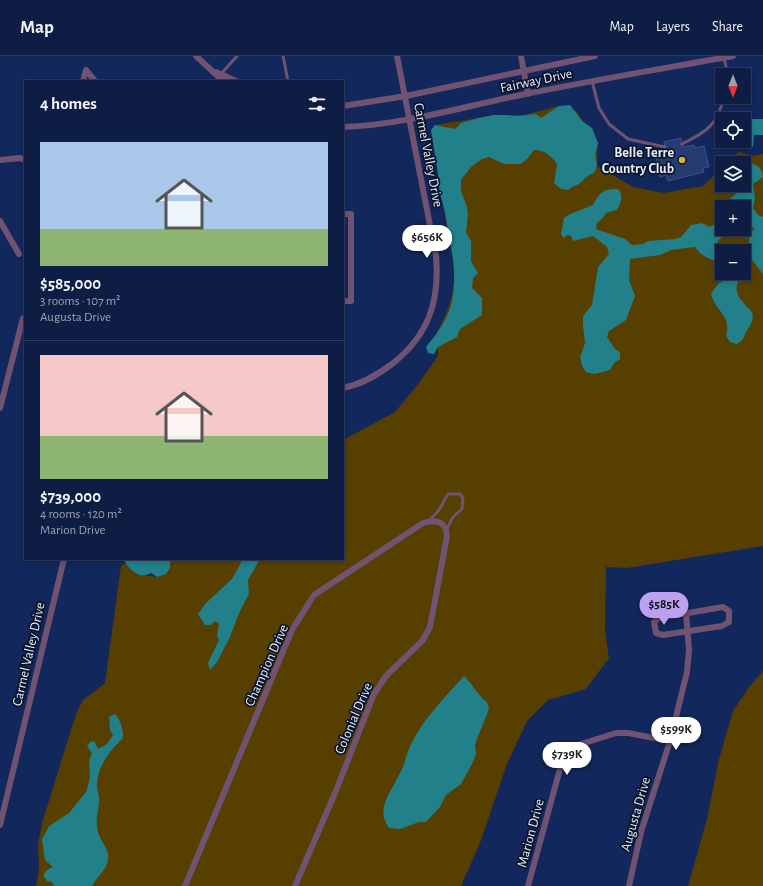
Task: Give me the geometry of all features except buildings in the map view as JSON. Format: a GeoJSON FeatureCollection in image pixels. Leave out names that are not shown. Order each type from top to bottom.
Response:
{"type":"FeatureCollection","features":[{"type":"Feature","properties":{"kind":"street"},"geometry":{"type":"LineString","coordinates":[[196,56],[210,70],[221,77],[232,80]]}},
{"type":"Feature","properties":{"kind":"street","name":"Carmel Valley Drive"},"geometry":{"type":"LineString","coordinates":[[344,388],[370,380],[410,349],[425,327],[435,299],[437,272],[436,256],[398,56]]}},
{"type":"Feature","properties":{"kind":"street"},"geometry":{"type":"LineString","coordinates":[[521,56],[528,94]]}},
{"type":"Feature","properties":{"kind":"street","name":"Fairway Drive"},"geometry":{"type":"LineString","coordinates":[[344,106],[406,96],[595,56]]}},
{"type":"Feature","properties":{"kind":"street","name":"Fairway Drive"},"geometry":{"type":"LineString","coordinates":[[344,127],[367,126],[410,119],[696,59],[733,56]]}},
{"type":"Feature","properties":{"kind":"street"},"geometry":{"type":"LineString","coordinates":[[83,80],[86,70],[94,80]]}},
{"type":"Feature","properties":{"kind":"street"},"geometry":{"type":"LineString","coordinates":[[0,160],[20,158],[24,160]]}},
{"type":"Feature","properties":{"kind":"street"},"geometry":{"type":"LineString","coordinates":[[344,214],[351,214],[351,301],[344,301]]}},
{"type":"Feature","properties":{"kind":"street"},"geometry":{"type":"LineString","coordinates":[[0,220],[19,254]]}},
{"type":"Feature","properties":{"kind":"street"},"geometry":{"type":"LineString","coordinates":[[0,408],[24,318]]}},
{"type":"Feature","properties":{"kind":"street"},"geometry":{"type":"LineString","coordinates":[[430,521],[436,521],[444,526]]}},
{"type":"Feature","properties":{"kind":"street","name":"Champion Drive"},"geometry":{"type":"LineString","coordinates":[[185,886],[292,630],[314,595],[423,523],[430,521]]}},
{"type":"Feature","properties":{"kind":"street","name":"Colonial Drive"},"geometry":{"type":"LineString","coordinates":[[295,886],[335,793],[374,694],[386,676],[423,640],[430,627],[447,536],[444,526]]}},
{"type":"Feature","properties":{"kind":"street","name":"Carmel Valley Drive"},"geometry":{"type":"LineString","coordinates":[[0,825],[64,560]]}},
{"type":"Feature","properties":{"kind":"street"},"geometry":{"type":"LineString","coordinates":[[723,608],[730,614],[729,622],[726,624],[687,632],[663,635],[656,633],[654,622],[659,618],[686,613],[723,608]]}},
{"type":"Feature","properties":{"kind":"street","name":"Augusta Drive"},"geometry":{"type":"LineString","coordinates":[[629,886],[641,832],[670,741],[687,672],[686,613]]}},
{"type":"Feature","properties":{"kind":"street","name":"Marion Drive"},"geometry":{"type":"LineString","coordinates":[[528,886],[563,758],[575,746],[616,733],[628,733],[670,741]]}},
{"type":"Feature","properties":{"kind":"lane"},"geometry":{"type":"LineString","coordinates":[[221,77],[237,56]]}},
{"type":"Feature","properties":{"kind":"lane"},"geometry":{"type":"LineString","coordinates":[[283,56],[288,80]]}},
{"type":"Feature","properties":{"kind":"lane"},"geometry":{"type":"LineString","coordinates":[[724,57],[726,68]]}},
{"type":"Feature","properties":{"kind":"lane"},"geometry":{"type":"LineString","coordinates":[[592,81],[599,108],[609,124],[628,139],[665,147]]}},
{"type":"Feature","properties":{"kind":"lane"},"geometry":{"type":"LineString","coordinates":[[682,144],[705,131],[716,121],[722,104]]}},
{"type":"Feature","properties":{"kind":"lane"},"geometry":{"type":"LineString","coordinates":[[430,521],[439,510],[448,494],[460,494],[463,498],[462,509],[444,526]]}},
{"type":"Feature","properties":{"kind":"shaded area"},"geometry":{"type":"Polygon","coordinates":[[[570,105],[582,121],[592,128],[598,143],[595,154],[597,166],[594,173],[580,183],[568,190],[561,189],[554,183],[557,164],[547,154],[534,150],[521,164],[504,164],[489,157],[482,159],[471,167],[461,180],[461,191],[467,207],[468,215],[466,232],[471,241],[471,261],[478,273],[473,278],[472,288],[482,298],[482,315],[460,329],[457,337],[438,347],[434,354],[428,353],[426,347],[441,327],[449,311],[454,282],[453,259],[440,192],[431,130],[435,125],[455,129],[461,123],[493,115],[518,116],[536,114],[541,118],[559,106],[570,105]]]}},
{"type":"Feature","properties":{"kind":"shaded area","name":"Belle Terre Country Club"},"geometry":{"type":"Polygon","coordinates":[[[559,106],[576,111],[598,143],[597,166],[633,187],[664,193],[703,186],[715,175],[715,192],[751,192],[751,156],[735,156],[739,152],[752,156],[763,154],[763,546],[627,568],[606,567],[605,631],[609,658],[586,689],[548,700],[527,721],[507,764],[480,843],[461,886],[36,886],[39,869],[38,844],[42,823],[76,714],[83,700],[105,683],[121,566],[126,563],[136,574],[157,577],[170,568],[170,560],[344,560],[344,439],[395,412],[419,383],[438,356],[436,334],[448,310],[452,294],[454,266],[431,130],[435,125],[479,118],[524,115],[559,106]]]}},
{"type":"Feature","properties":{"kind":"shaded area"},"geometry":{"type":"Polygon","coordinates":[[[751,119],[763,119],[763,135],[754,135],[753,147],[751,147],[751,119]]]}},
{"type":"Feature","properties":{"kind":"shaded area"},"geometry":{"type":"Polygon","coordinates":[[[751,163],[759,167],[762,171],[763,177],[753,184],[755,198],[753,208],[758,215],[763,217],[763,274],[751,259],[750,236],[751,236],[751,231],[755,229],[751,226],[751,200],[728,200],[736,194],[734,192],[751,192],[751,163]]]}},
{"type":"Feature","properties":{"kind":"shaded area"},"geometry":{"type":"Polygon","coordinates":[[[618,189],[621,194],[620,205],[617,210],[606,213],[597,223],[596,229],[625,239],[632,245],[643,244],[648,241],[675,239],[681,237],[691,225],[702,223],[709,227],[715,224],[715,236],[724,236],[717,242],[718,244],[715,244],[715,262],[705,257],[695,247],[671,250],[660,255],[630,259],[629,280],[635,296],[626,320],[609,331],[607,337],[615,349],[620,352],[620,359],[614,363],[610,370],[595,374],[586,372],[582,366],[580,357],[585,343],[583,316],[592,305],[598,267],[609,254],[607,247],[593,236],[573,241],[571,236],[567,235],[564,238],[561,234],[564,218],[593,205],[597,197],[605,190],[618,189]]]}},
{"type":"Feature","properties":{"kind":"shaded area"},"geometry":{"type":"Polygon","coordinates":[[[726,280],[739,280],[737,292],[743,303],[752,313],[753,318],[751,324],[742,340],[737,344],[730,342],[726,336],[727,323],[725,317],[715,304],[711,293],[719,283],[726,280]]]}},
{"type":"Feature","properties":{"kind":"shaded area"},"geometry":{"type":"Polygon","coordinates":[[[124,560],[170,560],[170,568],[166,574],[157,577],[151,573],[146,575],[138,575],[128,567],[124,560]]]}},
{"type":"Feature","properties":{"kind":"shaded area"},"geometry":{"type":"Polygon","coordinates":[[[242,560],[259,560],[248,580],[249,594],[240,611],[229,639],[217,662],[210,670],[208,663],[219,640],[217,636],[219,624],[215,621],[211,625],[205,625],[198,614],[205,604],[232,579],[242,560]]]}},
{"type":"Feature","properties":{"kind":"shaded area"},"geometry":{"type":"Polygon","coordinates":[[[763,671],[763,886],[688,886],[707,819],[719,759],[733,711],[749,687],[763,671]]]}},
{"type":"Feature","properties":{"kind":"shaded area"},"geometry":{"type":"Polygon","coordinates":[[[464,676],[480,696],[487,702],[489,709],[475,744],[476,754],[472,764],[461,784],[446,795],[440,807],[426,822],[419,822],[400,829],[389,828],[385,821],[384,807],[403,767],[411,744],[428,717],[464,676]]]}},
{"type":"Feature","properties":{"kind":"shaded area"},"geometry":{"type":"Polygon","coordinates":[[[115,714],[119,719],[123,731],[123,738],[105,760],[99,772],[97,787],[99,800],[97,827],[108,854],[107,864],[103,872],[92,886],[54,886],[52,882],[47,881],[43,875],[47,870],[53,867],[45,860],[42,839],[49,826],[69,813],[86,792],[90,778],[89,760],[92,753],[87,746],[90,742],[94,741],[98,749],[107,744],[113,735],[110,730],[109,717],[115,714]]]}},
{"type":"Feature","properties":{"kind":"place","name":"Belle Terre Country Club"},"geometry":{"type":"Point","coordinates":[682,160]}}]}
